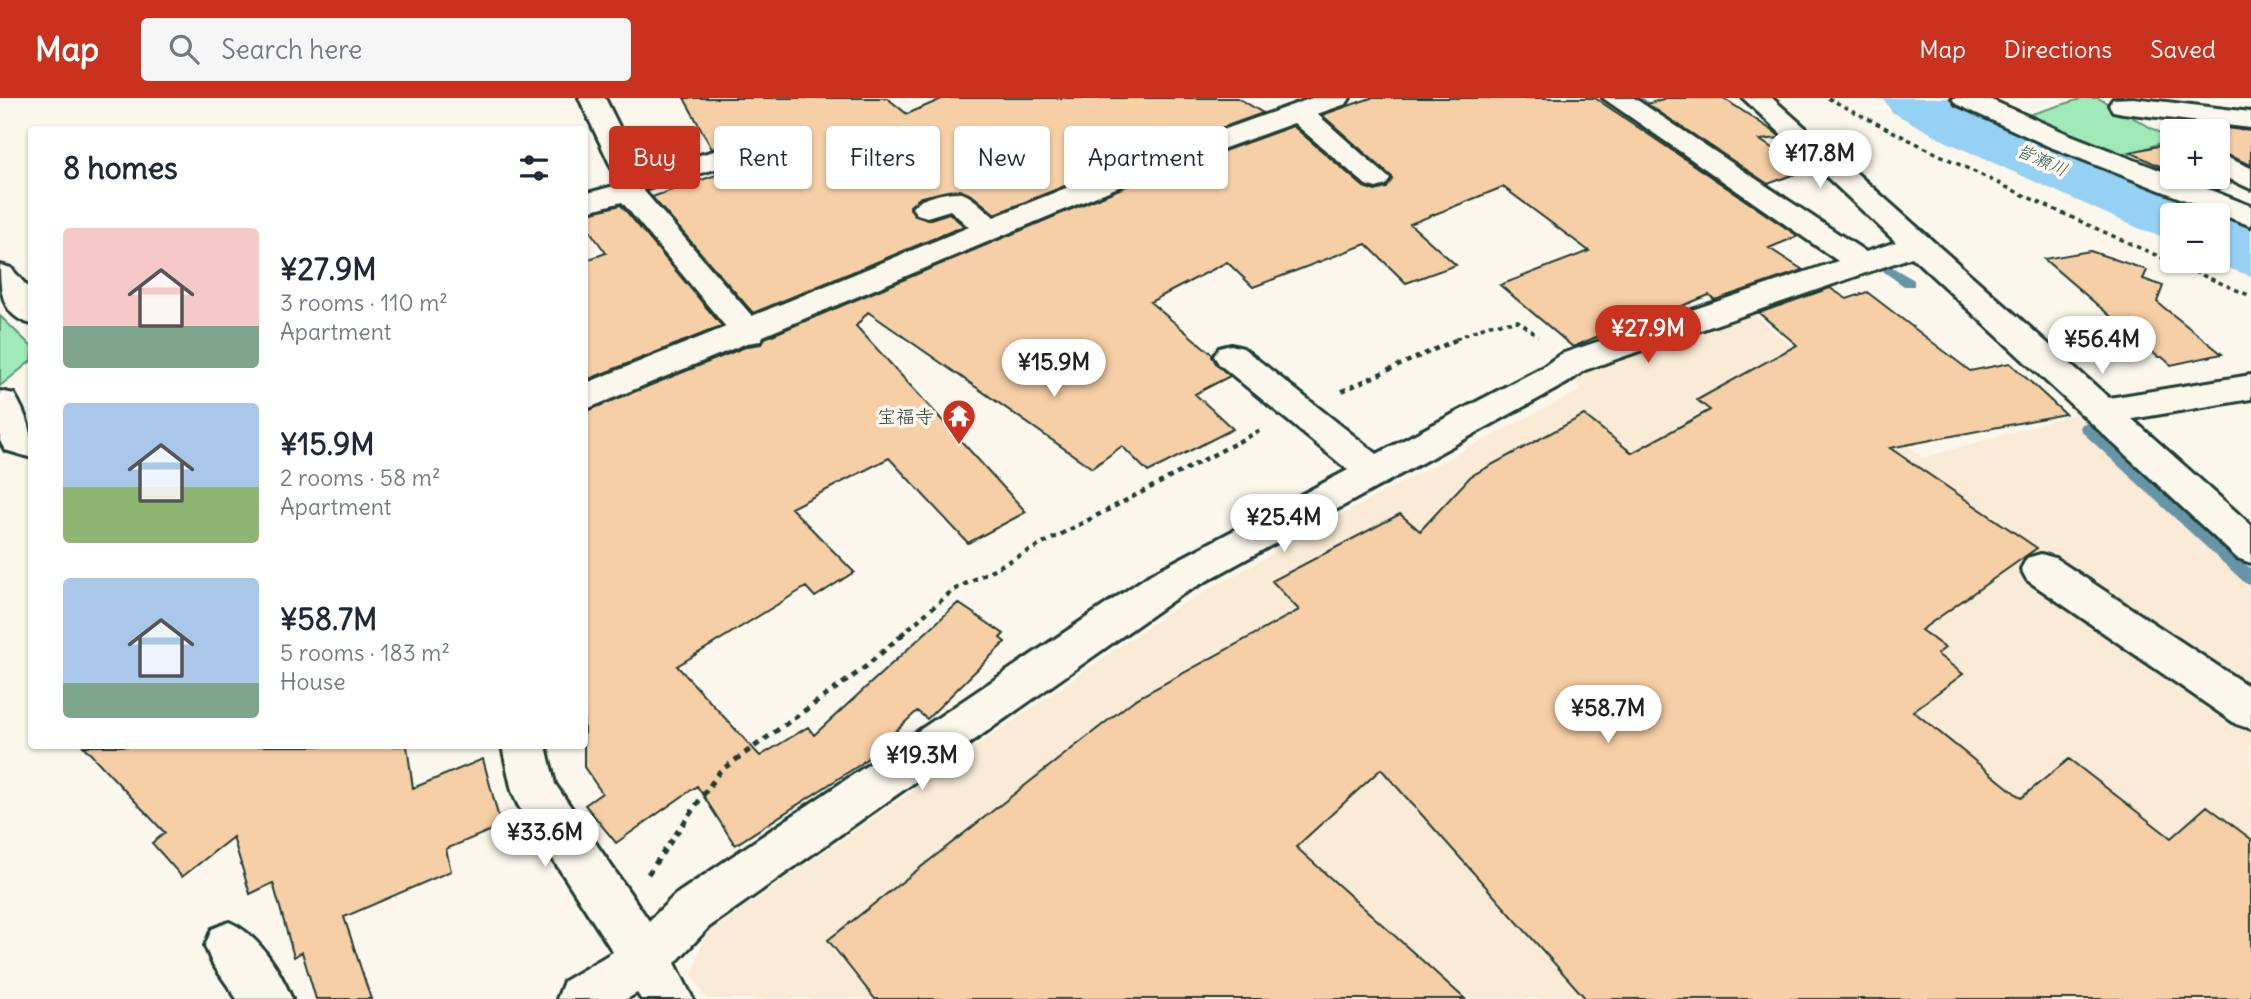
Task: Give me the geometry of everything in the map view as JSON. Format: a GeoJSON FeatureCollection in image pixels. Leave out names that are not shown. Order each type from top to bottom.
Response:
{"type":"FeatureCollection","features":[{"type":"Feature","properties":{"kind":"street"},"geometry":{"type":"LineString","coordinates":[[592,98],[609,133]]}},
{"type":"Feature","properties":{"kind":"street"},"geometry":{"type":"LineString","coordinates":[[1616,98],[1861,264]]}},
{"type":"Feature","properties":{"kind":"street"},"geometry":{"type":"LineString","coordinates":[[1756,98],[2251,548]]}},
{"type":"Feature","properties":{"kind":"street"},"geometry":{"type":"LineString","coordinates":[[1965,98],[2058,140],[2251,217]]}},
{"type":"Feature","properties":{"kind":"street"},"geometry":{"type":"LineString","coordinates":[[588,396],[1113,179],[1320,102],[1376,179]]}},
{"type":"Feature","properties":{"kind":"street"},"geometry":{"type":"LineString","coordinates":[[2116,102],[2233,112]]}},
{"type":"Feature","properties":{"kind":"street"},"geometry":{"type":"LineString","coordinates":[[2116,102],[2160,127]]}},
{"type":"Feature","properties":{"kind":"street"},"geometry":{"type":"LineString","coordinates":[[2230,168],[2251,180]]}},
{"type":"Feature","properties":{"kind":"street"},"geometry":{"type":"LineString","coordinates":[[588,202],[622,189]]}},
{"type":"Feature","properties":{"kind":"street"},"geometry":{"type":"LineString","coordinates":[[630,189],[749,332]]}},
{"type":"Feature","properties":{"kind":"street"},"geometry":{"type":"LineString","coordinates":[[927,208],[956,199],[991,231]]}},
{"type":"Feature","properties":{"kind":"street"},"geometry":{"type":"LineString","coordinates":[[582,999],[657,979],[692,911],[1165,585],[1555,375],[1573,362],[1917,245]]}},
{"type":"Feature","properties":{"kind":"street"},"geometry":{"type":"LineString","coordinates":[[0,275],[28,309]]}},
{"type":"Feature","properties":{"kind":"street"},"geometry":{"type":"LineString","coordinates":[[1231,356],[1375,472]]}},
{"type":"Feature","properties":{"kind":"street"},"geometry":{"type":"LineString","coordinates":[[2100,412],[2251,387]]}},
{"type":"Feature","properties":{"kind":"street"},"geometry":{"type":"LineString","coordinates":[[11,399],[18,441],[28,444]]}},
{"type":"Feature","properties":{"kind":"street"},"geometry":{"type":"LineString","coordinates":[[2041,569],[2251,711]]}},
{"type":"Feature","properties":{"kind":"street"},"geometry":{"type":"LineString","coordinates":[[525,749],[534,791],[657,979]]}},
{"type":"Feature","properties":{"kind":"street"},"geometry":{"type":"LineString","coordinates":[[229,946],[267,999]]}},
{"type":"Feature","properties":{"kind":"path"},"geometry":{"type":"LineString","coordinates":[[1828,98],[1984,177],[2251,296]]}},
{"type":"Feature","properties":{"kind":"path"},"geometry":{"type":"LineString","coordinates":[[618,917],[720,771],[863,669],[952,592],[1299,411],[1490,324],[1518,321],[1573,362]]}},
{"type":"Feature","properties":{"kind":"shaded area"},"geometry":{"type":"Polygon","coordinates":[[[1750,311],[1922,458],[2077,413],[2251,579],[2251,999],[706,999],[692,975],[705,935],[1169,612],[1392,487],[1581,390],[1571,374],[1750,311]]]}},
{"type":"Feature","properties":{"kind":"green space"},"geometry":{"type":"Polygon","coordinates":[[[2084,98],[2098,98],[2160,133],[2160,143],[2120,158],[2018,118],[2084,98]]]}},
{"type":"Feature","properties":{"kind":"green space"},"geometry":{"type":"Polygon","coordinates":[[[0,316],[28,343],[28,363],[0,386],[0,316]]]}},
{"type":"Feature","properties":{"kind":"building"},"geometry":{"type":"Polygon","coordinates":[[[684,98],[887,98],[907,114],[944,98],[1238,98],[1263,113],[1227,126],[1064,126],[1064,186],[995,214],[973,196],[960,190],[921,197],[910,206],[915,216],[928,220],[949,213],[964,226],[753,313],[652,197],[675,189],[700,189],[700,181],[714,176],[714,189],[812,189],[812,126],[714,126],[712,149],[684,98]]]}},
{"type":"Feature","properties":{"kind":"building"},"geometry":{"type":"Polygon","coordinates":[[[1371,98],[1595,98],[1798,236],[1769,248],[1803,270],[1715,300],[1709,295],[1638,324],[1634,321],[1573,347],[1500,285],[1589,251],[1503,187],[1410,224],[1456,265],[1406,283],[1366,244],[1253,287],[1227,262],[1150,302],[1212,354],[1217,365],[1230,376],[1195,394],[1233,429],[1148,472],[1122,446],[1092,468],[868,312],[856,326],[1026,512],[968,543],[889,458],[791,508],[854,572],[815,597],[806,587],[677,666],[760,756],[808,727],[814,735],[958,603],[1004,634],[1000,638],[1005,642],[927,719],[917,711],[861,764],[735,845],[697,786],[616,843],[585,805],[602,793],[584,767],[584,749],[588,749],[588,410],[748,346],[761,344],[765,338],[1119,189],[1228,189],[1228,149],[1293,126],[1364,187],[1375,191],[1387,188],[1392,177],[1322,115],[1371,98]]]}},
{"type":"Feature","properties":{"kind":"building"},"geometry":{"type":"Polygon","coordinates":[[[1666,98],[1723,98],[1776,133],[1781,138],[1760,140],[1806,170],[1768,184],[1647,104],[1666,98]]]}},
{"type":"Feature","properties":{"kind":"building"},"geometry":{"type":"Polygon","coordinates":[[[2230,129],[2251,131],[2251,165],[2230,156],[2230,129]]]}},
{"type":"Feature","properties":{"kind":"building"},"geometry":{"type":"Polygon","coordinates":[[[2160,146],[2160,166],[2130,152],[2160,146]]]}},
{"type":"Feature","properties":{"kind":"building"},"geometry":{"type":"Polygon","coordinates":[[[621,205],[722,326],[588,379],[588,260],[606,253],[588,228],[588,213],[621,205]]]}},
{"type":"Feature","properties":{"kind":"building"},"geometry":{"type":"Polygon","coordinates":[[[2090,251],[2147,270],[2143,279],[2163,286],[2157,302],[2222,354],[2171,365],[2158,357],[2044,259],[2090,251]]]}},
{"type":"Feature","properties":{"kind":"building"},"geometry":{"type":"Polygon","coordinates":[[[1830,288],[1847,299],[1867,292],[1970,371],[2010,363],[2065,414],[1890,448],[2037,548],[1921,630],[1945,648],[1937,654],[1963,674],[1913,711],[2021,798],[2069,759],[2171,838],[2207,806],[2251,839],[2251,999],[1586,999],[1381,769],[1296,847],[1465,999],[875,999],[828,940],[1134,700],[1299,610],[1272,581],[1400,514],[1420,531],[1471,476],[1584,415],[1632,453],[1710,410],[1697,400],[1797,345],[1759,313],[1830,288]]]}},
{"type":"Feature","properties":{"kind":"building"},"geometry":{"type":"Polygon","coordinates":[[[86,749],[407,749],[413,788],[483,759],[501,826],[446,849],[451,871],[344,917],[371,999],[316,999],[302,952],[294,957],[273,883],[250,894],[233,837],[182,877],[152,843],[165,833],[86,749]]]}},
{"type":"Feature","properties":{"kind":"waterway"},"geometry":{"type":"LineString","coordinates":[[1636,98],[1703,144]]}},
{"type":"Feature","properties":{"kind":"waterway","name":"皆瀬川"},"geometry":{"type":"LineString","coordinates":[[1915,98],[1971,128],[2160,212]]}},
{"type":"Feature","properties":{"kind":"waterway","name":"皆瀬川"},"geometry":{"type":"LineString","coordinates":[[2230,243],[2251,253]]}},
{"type":"Feature","properties":{"kind":"waterway"},"geometry":{"type":"LineString","coordinates":[[1889,269],[1909,283]]}},
{"type":"Feature","properties":{"kind":"waterway"},"geometry":{"type":"LineString","coordinates":[[2087,428],[2251,579]]}},
{"type":"Feature","properties":{"kind":"place","name":"宝福寺"},"geometry":{"type":"Point","coordinates":[959,446]}}]}
